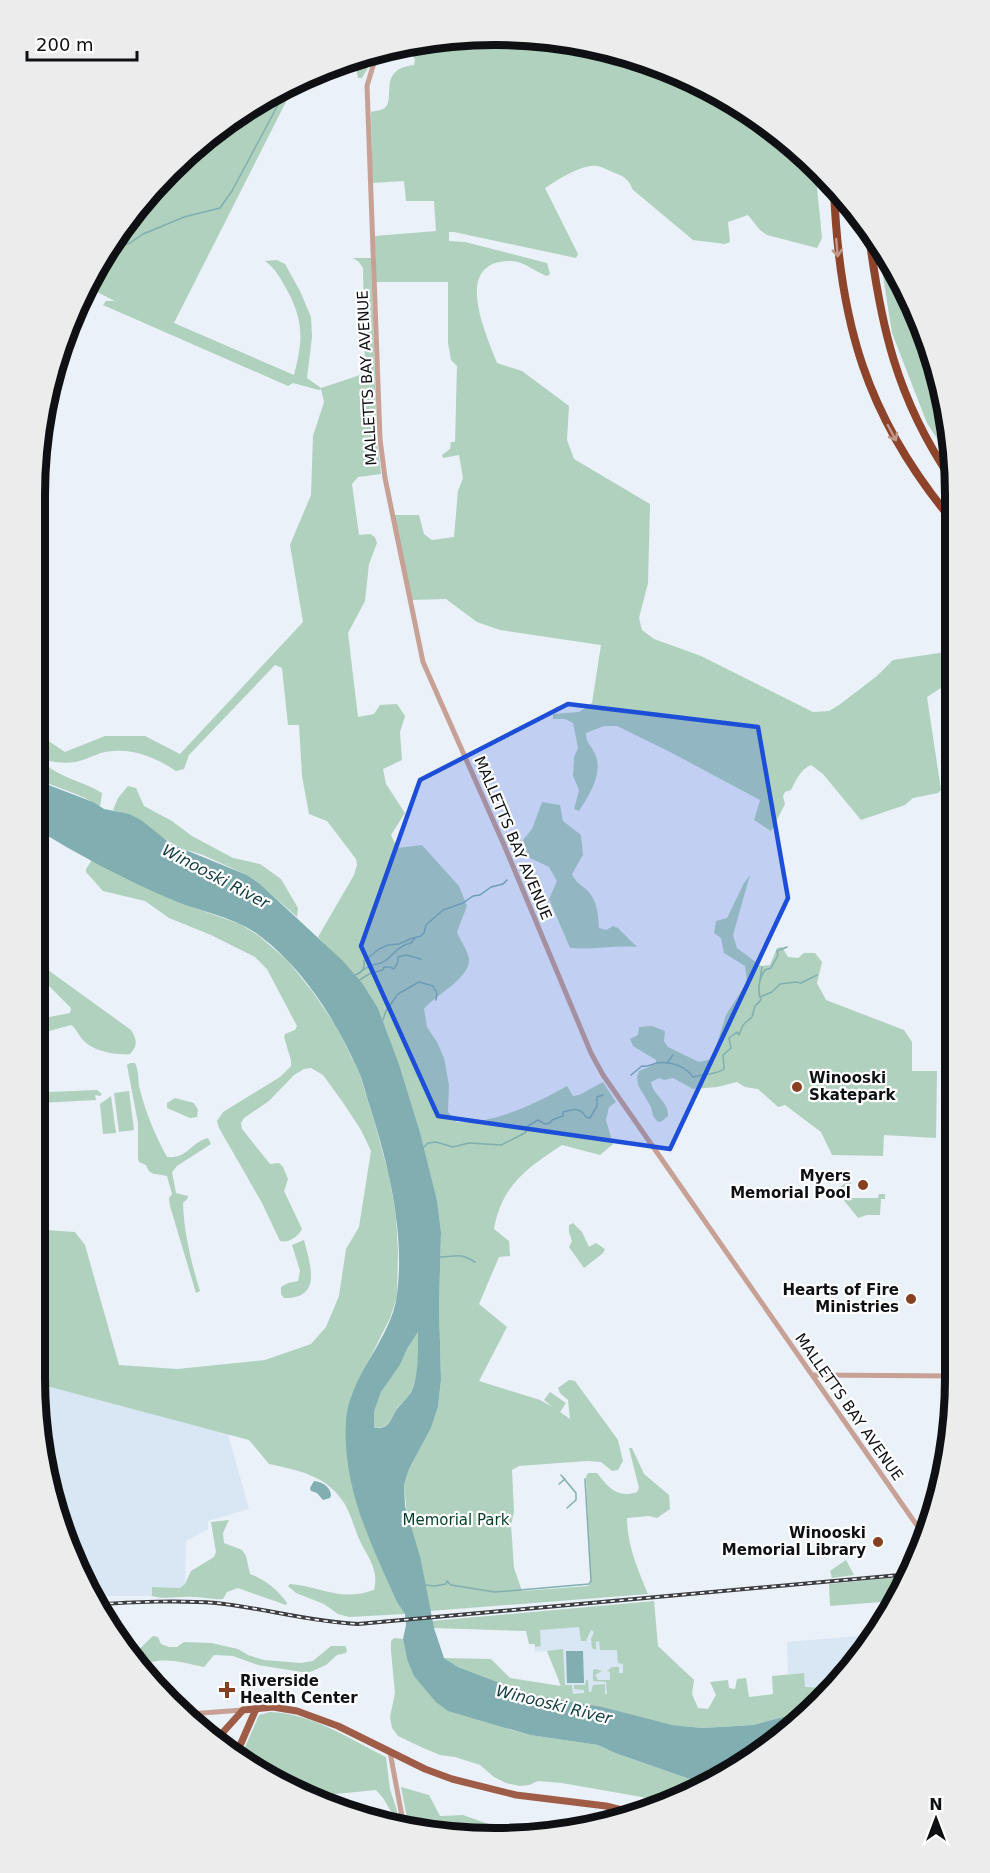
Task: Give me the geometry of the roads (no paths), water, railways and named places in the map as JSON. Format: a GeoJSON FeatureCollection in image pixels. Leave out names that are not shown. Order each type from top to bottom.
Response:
{"type":"FeatureCollection","features":[{"type":"Feature","properties":{"kind":"highway"},"geometry":{"type":"LineString","coordinates":[[835,200],[838,257],[844,296],[855,343],[866,375],[882,414],[905,456],[945,511]]}},
{"type":"Feature","properties":{"kind":"highway"},"geometry":{"type":"LineString","coordinates":[[871,247],[877,298],[891,357],[918,423],[944,467]]}},
{"type":"Feature","properties":{"kind":"main road"},"geometry":{"type":"LineString","coordinates":[[221,1735],[243,1710],[278,1708],[297,1711],[338,1726],[438,1775],[516,1795],[621,1810]]}},
{"type":"Feature","properties":{"kind":"main road"},"geometry":{"type":"LineString","coordinates":[[239,1748],[256,1709]]}},
{"type":"Feature","properties":{"kind":"street","name":"MALLETTS BAY AVENUE"},"geometry":{"type":"LineString","coordinates":[[376,61],[368,86],[380,439],[385,478],[423,662],[500,835],[597,1065],[919,1528]]}},
{"type":"Feature","properties":{"kind":"street"},"geometry":{"type":"LineString","coordinates":[[813,1375],[945,1376]]}},
{"type":"Feature","properties":{"kind":"street"},"geometry":{"type":"LineString","coordinates":[[195,1714],[243,1710]]}},
{"type":"Feature","properties":{"kind":"street"},"geometry":{"type":"LineString","coordinates":[[390,1752],[402,1818]]}},
{"type":"Feature","properties":{"kind":"water","name":"Winooski River"},"geometry":{"type":"Polygon","coordinates":[[[45,783],[93,802],[104,809],[129,814],[141,820],[171,844],[247,875],[260,884],[343,961],[363,984],[378,1008],[399,1064],[420,1132],[437,1200],[441,1232],[439,1306],[441,1380],[438,1407],[431,1428],[409,1469],[404,1485],[405,1506],[421,1560],[434,1628],[444,1658],[458,1667],[532,1695],[602,1707],[672,1725],[702,1728],[753,1725],[794,1714],[769,1735],[720,1768],[696,1781],[598,1745],[530,1735],[448,1711],[436,1702],[414,1676],[407,1659],[403,1639],[406,1625],[405,1614],[398,1604],[361,1516],[349,1470],[346,1446],[349,1405],[361,1374],[387,1328],[397,1295],[399,1272],[394,1200],[377,1130],[358,1070],[340,1033],[305,980],[276,949],[260,936],[239,924],[181,904],[84,857],[45,834],[45,783]],[[418,1332],[400,1365],[381,1392],[374,1412],[374,1428],[386,1426],[413,1388],[418,1355],[418,1332]]]}},
{"type":"Feature","properties":{"kind":"water"},"geometry":{"type":"Polygon","coordinates":[[[314,1481],[323,1483],[327,1487],[330,1498],[323,1500],[317,1493],[311,1491],[310,1488],[314,1481]]]}},
{"type":"Feature","properties":{"kind":"water"},"geometry":{"type":"Polygon","coordinates":[[[566,1651],[583,1651],[584,1683],[567,1683],[566,1651]]]}},
{"type":"Feature","properties":{"kind":"waterway"},"geometry":{"type":"LineString","coordinates":[[120,246],[184,217],[220,208],[232,191],[281,99]]}},
{"type":"Feature","properties":{"kind":"waterway"},"geometry":{"type":"LineString","coordinates":[[355,975],[362,970],[364,961],[379,949],[421,936],[426,925],[443,910],[463,903],[507,880]]}},
{"type":"Feature","properties":{"kind":"waterway"},"geometry":{"type":"LineString","coordinates":[[363,970],[385,961],[415,938]]}},
{"type":"Feature","properties":{"kind":"waterway"},"geometry":{"type":"LineString","coordinates":[[631,1075],[642,1066],[657,1063],[682,1067],[693,1077],[724,1069],[723,1055],[731,1048],[729,1038],[737,1032],[739,1035],[743,1025],[752,1017],[755,1006],[761,1000],[759,989],[763,973],[771,968],[778,955],[777,951],[787,947]]}},
{"type":"Feature","properties":{"kind":"waterway"},"geometry":{"type":"LineString","coordinates":[[358,981],[369,974],[383,970],[384,967],[394,969],[398,957],[406,955],[421,959]]}},
{"type":"Feature","properties":{"kind":"waterway"},"geometry":{"type":"LineString","coordinates":[[760,980],[762,967]]}},
{"type":"Feature","properties":{"kind":"waterway"},"geometry":{"type":"LineString","coordinates":[[760,997],[772,992],[780,984],[801,983],[817,975]]}},
{"type":"Feature","properties":{"kind":"waterway"},"geometry":{"type":"LineString","coordinates":[[383,1020],[386,1011],[398,994],[419,982],[433,986],[437,993],[436,1000]]}},
{"type":"Feature","properties":{"kind":"waterway"},"geometry":{"type":"LineString","coordinates":[[667,1063],[673,1055]]}},
{"type":"Feature","properties":{"kind":"waterway"},"geometry":{"type":"LineString","coordinates":[[423,1148],[428,1143],[436,1142],[453,1147],[469,1143],[501,1145],[526,1132],[528,1126],[538,1120],[545,1124],[550,1123],[563,1116],[563,1112],[576,1110],[590,1118],[597,1106],[597,1097],[603,1095]]}},
{"type":"Feature","properties":{"kind":"waterway"},"geometry":{"type":"LineString","coordinates":[[440,1257],[461,1256],[475,1262]]}},
{"type":"Feature","properties":{"kind":"waterway"},"geometry":{"type":"LineString","coordinates":[[561,1475],[576,1493],[576,1500],[567,1508]]}},
{"type":"Feature","properties":{"kind":"waterway"},"geometry":{"type":"LineString","coordinates":[[559,1484],[565,1479]]}},
{"type":"Feature","properties":{"kind":"waterway"},"geometry":{"type":"LineString","coordinates":[[424,1585],[435,1586],[446,1584],[447,1581],[451,1585],[495,1592],[589,1584],[591,1581],[585,1479]]}},
{"type":"Feature","properties":{"kind":"railway"},"geometry":{"type":"LineString","coordinates":[[105,1604],[173,1601],[216,1603],[322,1621],[358,1624],[900,1575]]}},
{"type":"Feature","properties":{"kind":"place","name":"Winooski Skatepark"},"geometry":{"type":"Point","coordinates":[797,1087]}},
{"type":"Feature","properties":{"kind":"place","name":"Myers Memorial Pool"},"geometry":{"type":"Point","coordinates":[863,1185]}},
{"type":"Feature","properties":{"kind":"place","name":"Hearts of Fire Ministries"},"geometry":{"type":"Point","coordinates":[911,1299]}},
{"type":"Feature","properties":{"kind":"place","name":"Winooski Memorial Library"},"geometry":{"type":"Point","coordinates":[878,1542]}},
{"type":"Feature","properties":{"kind":"place","name":"Riverside Health Center"},"geometry":{"type":"Point","coordinates":[227,1690]}},
{"type":"Feature","properties":{"kind":"park label","name":"Memorial Park"},"geometry":{"type":"Point","coordinates":[456,1520]}}]}
